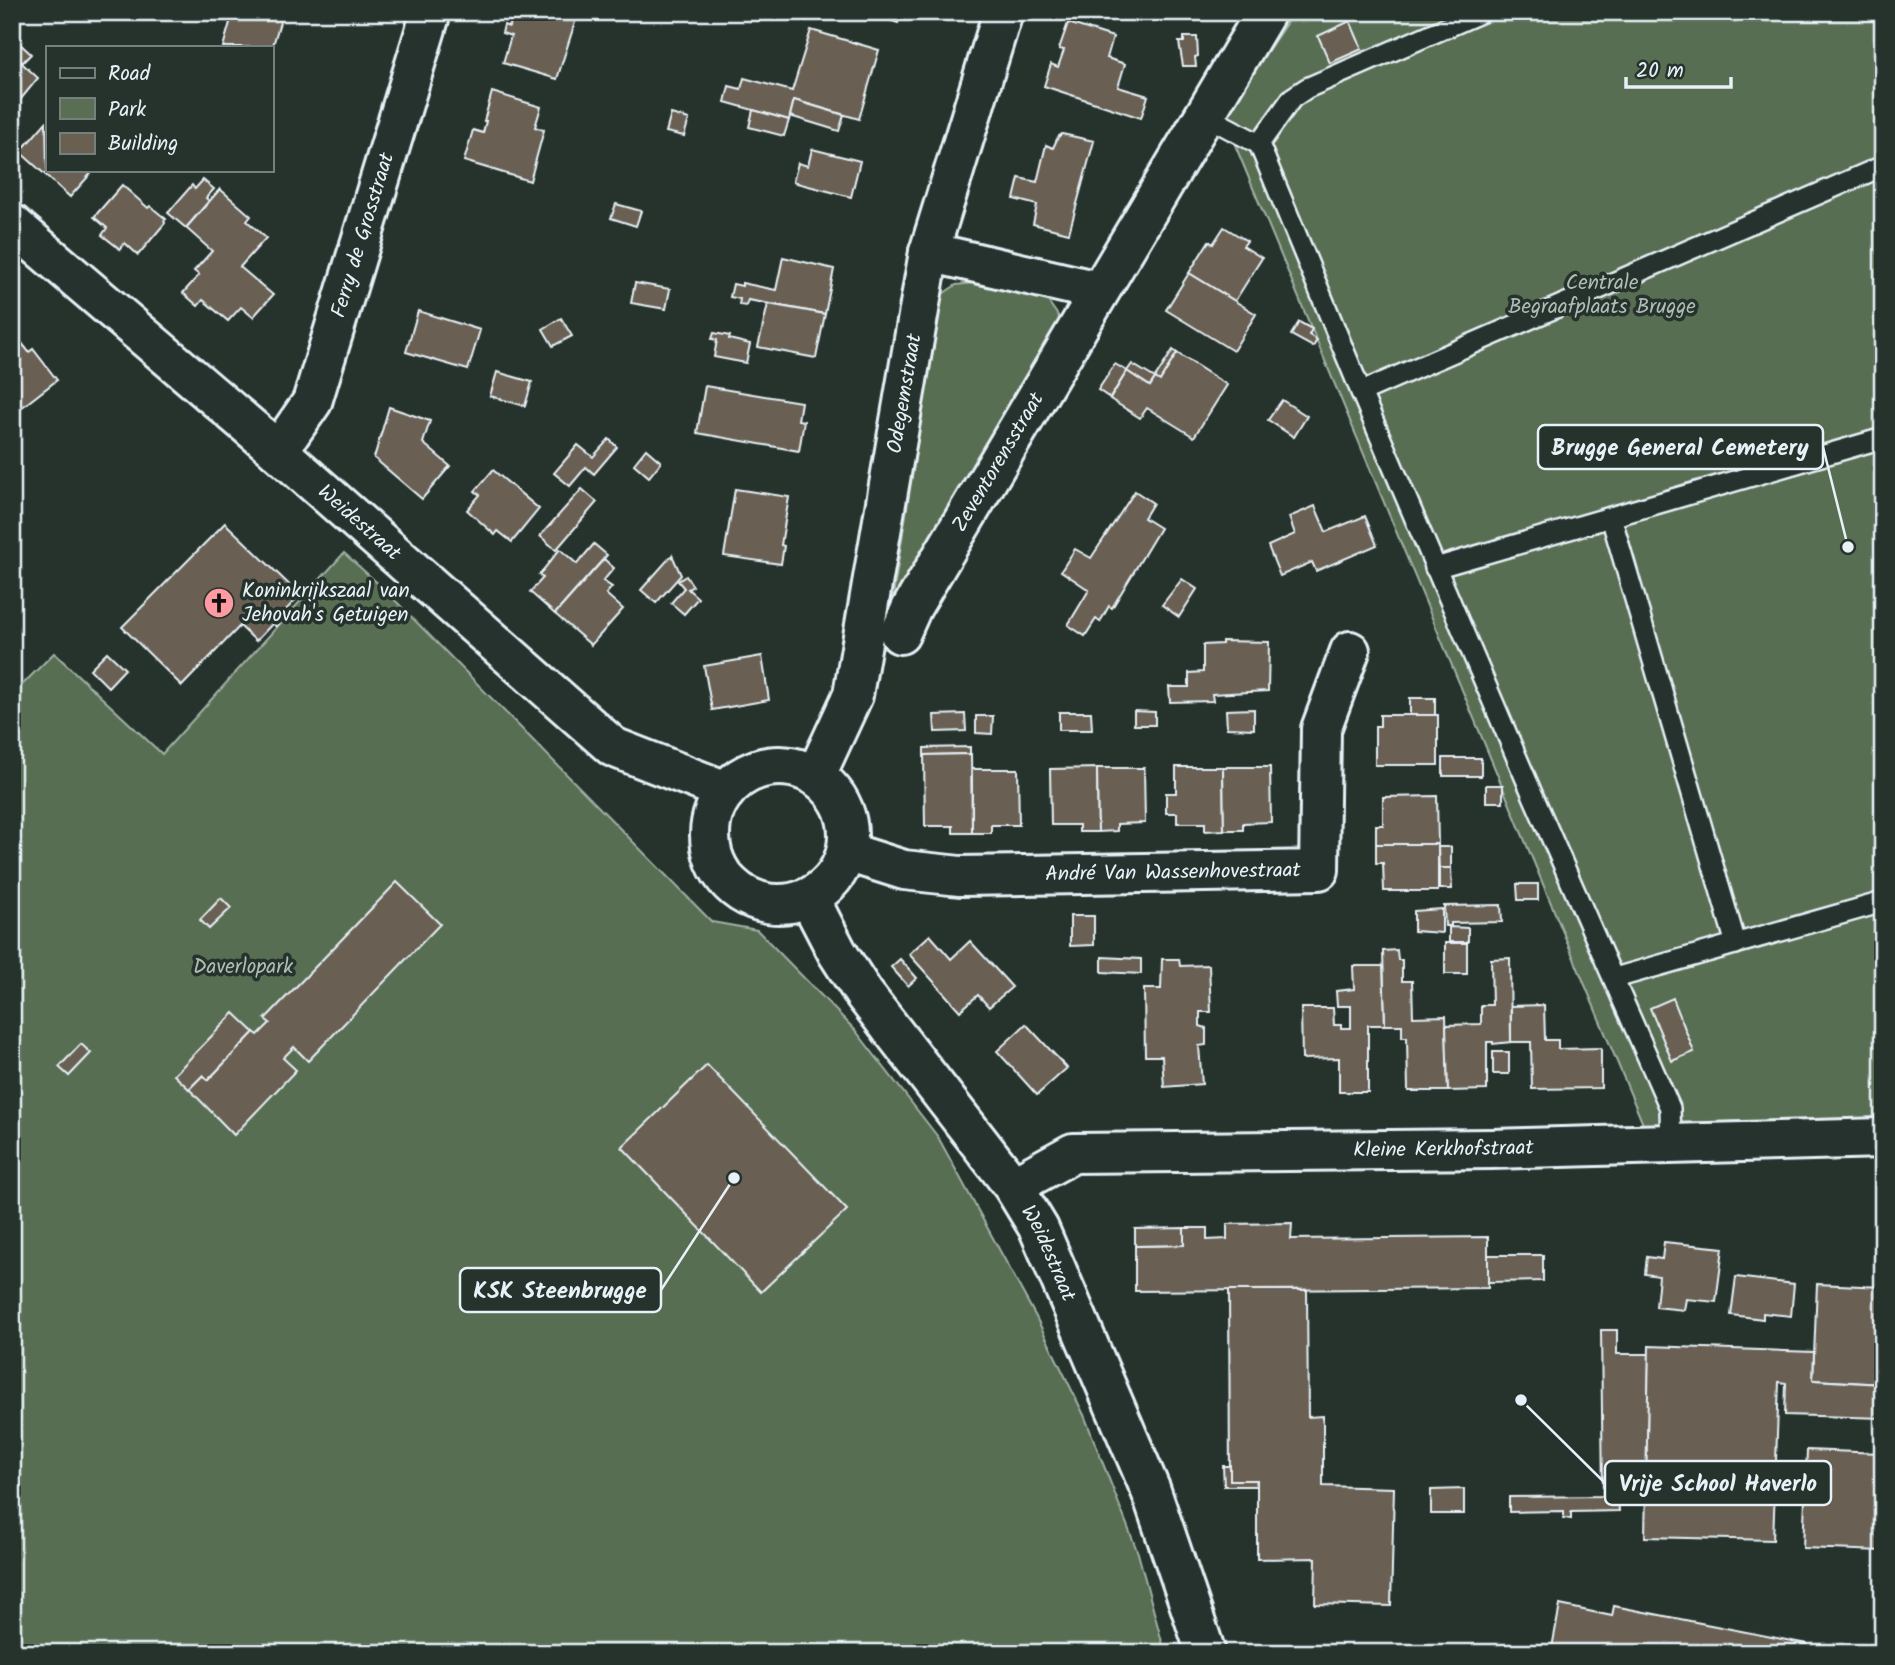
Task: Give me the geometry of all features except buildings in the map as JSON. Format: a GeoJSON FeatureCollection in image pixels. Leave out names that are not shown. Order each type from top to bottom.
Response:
{"type":"FeatureCollection","features":[{"type":"Feature","properties":{"kind":"street","name":"Ferry de Grosstraat"},"geometry":{"type":"LineString","coordinates":[[278,451],[312,402],[431,12]]}},
{"type":"Feature","properties":{"kind":"street","name":"Odegemstraat"},"geometry":{"type":"LineString","coordinates":[[816,775],[853,695],[929,252],[1003,12]]}},
{"type":"Feature","properties":{"kind":"street","name":"Zeventorensstraat"},"geometry":{"type":"LineString","coordinates":[[900,634],[912,607],[1266,12]]}},
{"type":"Feature","properties":{"kind":"street","name":"Weidestraat"},"geometry":{"type":"LineString","coordinates":[[12,224],[278,451],[613,747],[726,791]]}},
{"type":"Feature","properties":{"kind":"street"},"geometry":{"type":"LineString","coordinates":[[929,252],[1098,291]]}},
{"type":"Feature","properties":{"kind":"street","name":"André Van Wassenhovestraat"},"geometry":{"type":"LineString","coordinates":[[847,852],[904,870],[960,876],[1319,870],[1321,729],[1350,651]]}},
{"type":"Feature","properties":{"kind":"street"},"geometry":{"type":"LineString","coordinates":[[794,766],[816,775],[837,795],[849,828],[843,864],[829,884],[809,898],[779,905],[755,901],[743,895],[724,879],[713,857],[710,843],[711,818],[721,796],[739,778],[761,768],[794,766]]}},
{"type":"Feature","properties":{"kind":"street","name":"Weidestraat"},"geometry":{"type":"LineString","coordinates":[[809,898],[837,952],[864,994],[1013,1186],[1039,1229],[1151,1491],[1206,1653]]}},
{"type":"Feature","properties":{"kind":"street","name":"Kleine Kerkhofstraat"},"geometry":{"type":"LineString","coordinates":[[1013,1186],[1073,1153],[1492,1149],[1883,1138]]}},
{"type":"Feature","properties":{"kind":"lane"},"geometry":{"type":"LineString","coordinates":[[1259,144],[1292,98],[1307,88],[1477,13]]}},
{"type":"Feature","properties":{"kind":"lane"},"geometry":{"type":"LineString","coordinates":[[1204,115],[1259,144],[1361,392],[1534,798],[1670,1108],[1671,1144]]}},
{"type":"Feature","properties":{"kind":"lane"},"geometry":{"type":"LineString","coordinates":[[1361,392],[1883,166]]}},
{"type":"Feature","properties":{"kind":"lane"},"geometry":{"type":"LineString","coordinates":[[1436,568],[1883,438]]}},
{"type":"Feature","properties":{"kind":"lane"},"geometry":{"type":"LineString","coordinates":[[1611,517],[1736,944]]}},
{"type":"Feature","properties":{"kind":"lane"},"geometry":{"type":"LineString","coordinates":[[1615,978],[1883,902]]}},
{"type":"Feature","properties":{"kind":"green space","name":"Centrale Begraafplaats Brugge"},"geometry":{"type":"Polygon","coordinates":[[[1294,12],[1883,12],[1883,1117],[1645,1129],[1223,116],[1294,12]]]}},
{"type":"Feature","properties":{"kind":"green space"},"geometry":{"type":"Polygon","coordinates":[[[974,283],[1047,300],[1059,317],[1058,337],[892,602],[941,295],[956,285],[974,283]]]}},
{"type":"Feature","properties":{"kind":"green space","name":"Daverlopark"},"geometry":{"type":"Polygon","coordinates":[[[344,553],[383,588],[712,922],[757,930],[855,1030],[938,1137],[1036,1317],[1084,1415],[1138,1553],[1165,1653],[12,1653],[12,695],[54,653],[162,754],[344,553]]]}},
{"type":"Feature","properties":{"kind":"place","name":"Brugge General Cemetery"},"geometry":{"type":"Point","coordinates":[1848,547]}},
{"type":"Feature","properties":{"kind":"place","name":"Koninkrijkszaal van Jehovah's Getuigen"},"geometry":{"type":"Point","coordinates":[219,603]}},
{"type":"Feature","properties":{"kind":"place","name":"KSK Steenbrugge"},"geometry":{"type":"Point","coordinates":[734,1178]}},
{"type":"Feature","properties":{"kind":"place","name":"Vrije School Haverlo"},"geometry":{"type":"Point","coordinates":[1521,1400]}}]}
